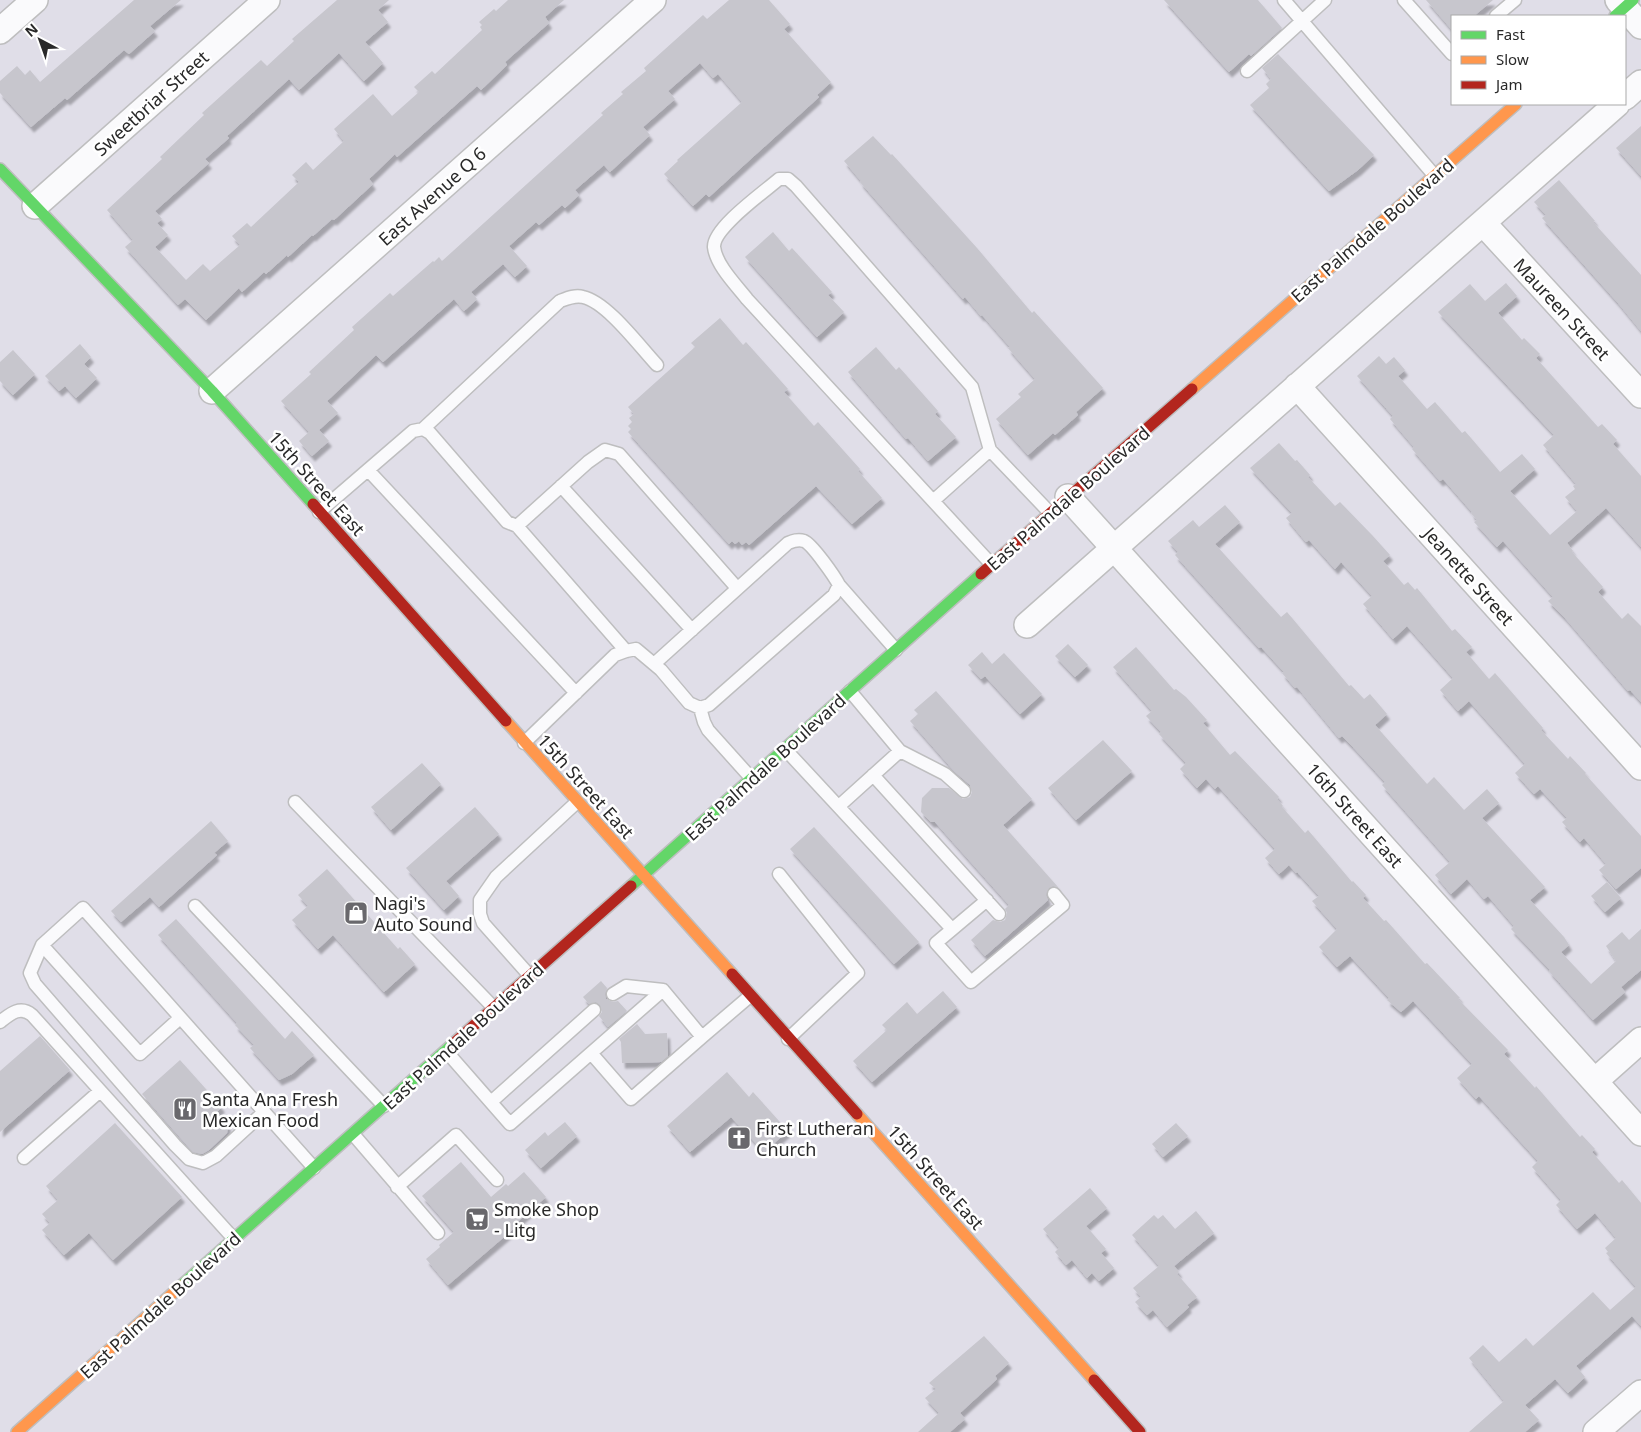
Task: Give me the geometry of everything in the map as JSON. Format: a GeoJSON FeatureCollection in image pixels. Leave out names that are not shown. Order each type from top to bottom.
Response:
{"type":"FeatureCollection","features":[{"type":"Feature","properties":{"kind":"main road","name":"East Palmdale Boulevard"},"geometry":{"type":"LineString","coordinates":[[17,1432],[896,650],[1515,105]]}},
{"type":"Feature","properties":{"kind":"main road","name":"15th Street East"},"geometry":{"type":"LineString","coordinates":[[0,169],[212,391],[642,876],[1140,1432]]}},
{"type":"Feature","properties":{"kind":"street"},"geometry":{"type":"LineString","coordinates":[[0,31],[36,0]]}},
{"type":"Feature","properties":{"kind":"street","name":"Sweetbriar Street"},"geometry":{"type":"LineString","coordinates":[[35,206],[267,0]]}},
{"type":"Feature","properties":{"kind":"street","name":"East Avenue Q 6"},"geometry":{"type":"LineString","coordinates":[[212,391],[653,0]]}},
{"type":"Feature","properties":{"kind":"street"},"geometry":{"type":"LineString","coordinates":[[1626,96],[1641,83]]}},
{"type":"Feature","properties":{"kind":"street"},"geometry":{"type":"LineString","coordinates":[[1027,624],[1616,105]]}},
{"type":"Feature","properties":{"kind":"street","name":"Maureen Street"},"geometry":{"type":"LineString","coordinates":[[1483,223],[1641,395]]}},
{"type":"Feature","properties":{"kind":"street","name":"Jeanette Street"},"geometry":{"type":"LineString","coordinates":[[1297,386],[1641,767]]}},
{"type":"Feature","properties":{"kind":"street","name":"16th Street East"},"geometry":{"type":"LineString","coordinates":[[1059,506],[1114,548],[1641,1133]]}},
{"type":"Feature","properties":{"kind":"street"},"geometry":{"type":"LineString","coordinates":[[1595,1081],[1641,1040]]}},
{"type":"Feature","properties":{"kind":"street"},"geometry":{"type":"LineString","coordinates":[[1596,1432],[1641,1393]]}},
{"type":"Feature","properties":{"kind":"lane"},"geometry":{"type":"LineString","coordinates":[[1284,0],[1434,175]]}},
{"type":"Feature","properties":{"kind":"lane"},"geometry":{"type":"LineString","coordinates":[[1247,72],[1325,0]]}},
{"type":"Feature","properties":{"kind":"lane"},"geometry":{"type":"LineString","coordinates":[[1404,0],[1449,51]]}},
{"type":"Feature","properties":{"kind":"lane"},"geometry":{"type":"LineString","coordinates":[[1497,15],[1515,0]]}},
{"type":"Feature","properties":{"kind":"lane"},"geometry":{"type":"LineString","coordinates":[[992,565],[747,299],[724,270],[714,249],[715,239],[722,227],[779,179],[788,179],[972,387],[990,450],[1059,506]]}},
{"type":"Feature","properties":{"kind":"lane"},"geometry":{"type":"LineString","coordinates":[[319,512],[414,431],[423,428],[560,301],[582,296],[594,300],[657,365]]}},
{"type":"Feature","properties":{"kind":"lane"},"geometry":{"type":"LineString","coordinates":[[423,428],[430,433],[507,522],[517,526],[626,651]]}},
{"type":"Feature","properties":{"kind":"lane"},"geometry":{"type":"LineString","coordinates":[[517,526],[561,486],[605,450],[619,454],[737,588]]}},
{"type":"Feature","properties":{"kind":"lane"},"geometry":{"type":"LineString","coordinates":[[933,501],[990,450]]}},
{"type":"Feature","properties":{"kind":"lane"},"geometry":{"type":"LineString","coordinates":[[368,470],[576,693]]}},
{"type":"Feature","properties":{"kind":"lane"},"geometry":{"type":"LineString","coordinates":[[561,486],[692,630]]}},
{"type":"Feature","properties":{"kind":"lane"},"geometry":{"type":"LineString","coordinates":[[654,664],[788,543],[798,540],[806,542],[836,577],[839,585],[896,650]]}},
{"type":"Feature","properties":{"kind":"lane"},"geometry":{"type":"LineString","coordinates":[[524,743],[615,655],[626,651],[636,649],[661,670],[689,703],[700,708],[709,705],[820,608],[834,595],[839,585]]}},
{"type":"Feature","properties":{"kind":"lane"},"geometry":{"type":"LineString","coordinates":[[850,691],[900,751],[945,774],[964,791]]}},
{"type":"Feature","properties":{"kind":"lane"},"geometry":{"type":"LineString","coordinates":[[700,708],[708,730],[752,779]]}},
{"type":"Feature","properties":{"kind":"lane"},"geometry":{"type":"LineString","coordinates":[[785,749],[952,929]]}},
{"type":"Feature","properties":{"kind":"lane"},"geometry":{"type":"LineString","coordinates":[[838,806],[900,751]]}},
{"type":"Feature","properties":{"kind":"lane"},"geometry":{"type":"LineString","coordinates":[[873,774],[999,914]]}},
{"type":"Feature","properties":{"kind":"lane"},"geometry":{"type":"LineString","coordinates":[[295,802],[494,1008]]}},
{"type":"Feature","properties":{"kind":"lane"},"geometry":{"type":"LineString","coordinates":[[530,976],[483,923],[480,914],[480,900],[496,877],[577,802]]}},
{"type":"Feature","properties":{"kind":"lane"},"geometry":{"type":"LineString","coordinates":[[779,874],[858,973],[788,1039]]}},
{"type":"Feature","properties":{"kind":"lane"},"geometry":{"type":"LineString","coordinates":[[987,900],[936,943],[971,982],[1018,935],[1064,905],[1054,894]]}},
{"type":"Feature","properties":{"kind":"lane"},"geometry":{"type":"LineString","coordinates":[[196,906],[384,1106]]}},
{"type":"Feature","properties":{"kind":"lane"},"geometry":{"type":"LineString","coordinates":[[264,1112],[216,1156],[203,1163],[189,1159],[35,984],[30,973],[42,945],[83,908],[314,1168]]}},
{"type":"Feature","properties":{"kind":"lane"},"geometry":{"type":"LineString","coordinates":[[42,945],[140,1054],[180,1018]]}},
{"type":"Feature","properties":{"kind":"lane"},"geometry":{"type":"LineString","coordinates":[[613,994],[626,986],[663,990],[702,1037]]}},
{"type":"Feature","properties":{"kind":"lane"},"geometry":{"type":"LineString","coordinates":[[446,1051],[510,1124],[663,990]]}},
{"type":"Feature","properties":{"kind":"lane"},"geometry":{"type":"LineString","coordinates":[[591,1053],[631,1099],[750,996]]}},
{"type":"Feature","properties":{"kind":"lane"},"geometry":{"type":"LineString","coordinates":[[491,1102],[594,1010]]}},
{"type":"Feature","properties":{"kind":"lane"},"geometry":{"type":"LineString","coordinates":[[0,1022],[12,1012],[28,1011],[234,1240]]}},
{"type":"Feature","properties":{"kind":"lane"},"geometry":{"type":"LineString","coordinates":[[24,1158],[100,1091]]}},
{"type":"Feature","properties":{"kind":"lane"},"geometry":{"type":"LineString","coordinates":[[353,1134],[438,1233]]}},
{"type":"Feature","properties":{"kind":"lane"},"geometry":{"type":"LineString","coordinates":[[398,1187],[456,1135],[496,1180]]}},
{"type":"Feature","properties":{"kind":"building"},"geometry":{"type":"Polygon","coordinates":[[[134,0],[181,0],[150,26],[155,31],[129,54],[124,50],[67,100],[65,98],[31,127],[0,93],[0,81],[17,66],[25,75],[30,70],[40,82],[134,0]]]}},
{"type":"Feature","properties":{"kind":"building"},"geometry":{"type":"Polygon","coordinates":[[[337,0],[389,0],[378,10],[388,22],[365,42],[383,63],[364,81],[339,53],[299,90],[289,79],[205,159],[209,163],[155,211],[162,219],[157,223],[168,235],[155,247],[186,280],[203,264],[210,271],[240,245],[232,236],[247,223],[251,227],[299,182],[292,175],[306,162],[313,170],[344,141],[334,129],[373,94],[392,116],[419,92],[414,87],[432,71],[435,74],[482,30],[480,27],[482,25],[479,22],[494,9],[496,11],[508,0],[564,0],[545,17],[549,23],[505,62],[507,65],[481,90],[477,86],[397,157],[395,154],[369,179],[373,184],[334,220],[332,219],[266,274],[264,272],[242,292],[239,288],[206,320],[185,299],[178,305],[125,247],[133,240],[107,210],[162,159],[160,157],[204,115],[202,113],[261,60],[267,66],[294,41],[292,39],[337,0]]]}},
{"type":"Feature","properties":{"kind":"building"},"geometry":{"type":"Polygon","coordinates":[[[729,0],[769,0],[790,24],[784,29],[831,82],[817,95],[819,97],[709,197],[706,194],[693,206],[664,174],[742,102],[718,74],[713,78],[700,63],[668,91],[675,99],[643,127],[650,135],[610,172],[604,165],[575,190],[579,195],[565,208],[562,205],[539,225],[536,222],[509,246],[527,266],[515,277],[503,264],[471,292],[477,299],[464,311],[454,299],[383,362],[376,355],[327,401],[338,413],[319,430],[329,441],[312,456],[299,441],[309,432],[281,401],[311,374],[309,372],[354,330],[352,327],[390,293],[393,296],[433,261],[439,257],[442,261],[603,115],[601,113],[623,94],[621,92],[646,71],[644,68],[703,15],[707,19],[729,0]]]}},
{"type":"Feature","properties":{"kind":"building"},"geometry":{"type":"Polygon","coordinates":[[[1164,0],[1258,0],[1282,28],[1251,56],[1249,54],[1229,72],[1164,0]]]}},
{"type":"Feature","properties":{"kind":"building"},"geometry":{"type":"Polygon","coordinates":[[[1426,0],[1493,0],[1475,15],[1451,15],[1451,29],[1426,0]]]}},
{"type":"Feature","properties":{"kind":"building"},"geometry":{"type":"Polygon","coordinates":[[[1278,54],[1374,155],[1358,170],[1329,191],[1250,105],[1269,88],[1266,84],[1271,79],[1262,68],[1278,54]]]}},
{"type":"Feature","properties":{"kind":"building"},"geometry":{"type":"Polygon","coordinates":[[[1641,126],[1641,176],[1616,148],[1641,126]]]}},
{"type":"Feature","properties":{"kind":"building"},"geometry":{"type":"Polygon","coordinates":[[[873,136],[892,154],[977,248],[1032,313],[1034,311],[1103,388],[1076,412],[1078,415],[1055,435],[1053,433],[1028,455],[996,419],[1021,397],[1018,394],[1035,379],[982,315],[965,297],[963,299],[860,182],[844,161],[873,136]]]}},
{"type":"Feature","properties":{"kind":"building"},"geometry":{"type":"Polygon","coordinates":[[[1559,180],[1595,221],[1593,222],[1641,275],[1641,331],[1542,218],[1546,215],[1534,202],[1559,180]]]}},
{"type":"Feature","properties":{"kind":"building"},"geometry":{"type":"Polygon","coordinates":[[[773,232],[789,251],[792,248],[832,292],[828,295],[844,312],[817,337],[745,257],[773,232]]]}},
{"type":"Feature","properties":{"kind":"building"},"geometry":{"type":"Polygon","coordinates":[[[1506,283],[1517,296],[1498,313],[1522,340],[1524,338],[1540,354],[1536,358],[1598,427],[1602,424],[1617,440],[1613,444],[1641,476],[1641,547],[1606,508],[1567,543],[1572,552],[1603,587],[1598,592],[1622,619],[1628,613],[1641,626],[1641,702],[1630,690],[1628,691],[1548,601],[1553,597],[1503,541],[1497,547],[1474,522],[1477,520],[1472,512],[1443,479],[1440,481],[1412,449],[1414,447],[1390,419],[1393,416],[1357,376],[1379,356],[1386,364],[1394,357],[1405,370],[1398,376],[1427,409],[1435,402],[1462,433],[1465,431],[1500,472],[1522,454],[1535,469],[1510,491],[1550,535],[1577,511],[1565,497],[1575,489],[1573,486],[1576,484],[1543,445],[1554,435],[1438,312],[1470,284],[1485,301],[1506,283]]]}},
{"type":"Feature","properties":{"kind":"building"},"geometry":{"type":"Polygon","coordinates":[[[720,318],[743,345],[746,342],[788,389],[784,392],[814,426],[818,422],[860,469],[858,471],[882,498],[852,524],[816,486],[749,545],[746,542],[742,545],[739,541],[735,544],[732,541],[729,544],[628,432],[631,429],[628,426],[632,422],[629,418],[634,414],[628,407],[695,347],[691,343],[720,318]]]}},
{"type":"Feature","properties":{"kind":"building"},"geometry":{"type":"Polygon","coordinates":[[[80,344],[91,357],[84,364],[97,378],[76,398],[65,386],[59,391],[45,376],[80,344]]]}},
{"type":"Feature","properties":{"kind":"building"},"geometry":{"type":"Polygon","coordinates":[[[876,347],[896,370],[899,367],[938,411],[935,414],[956,437],[928,461],[908,438],[906,439],[848,372],[876,347]]]}},
{"type":"Feature","properties":{"kind":"building"},"geometry":{"type":"Polygon","coordinates":[[[13,350],[35,374],[13,395],[0,381],[0,362],[13,350]]]}},
{"type":"Feature","properties":{"kind":"building"},"geometry":{"type":"Polygon","coordinates":[[[1279,443],[1295,461],[1297,460],[1310,475],[1308,477],[1335,506],[1340,502],[1372,535],[1390,555],[1383,561],[1404,585],[1408,582],[1415,590],[1417,588],[1452,631],[1455,629],[1472,647],[1466,652],[1489,679],[1495,673],[1543,728],[1541,730],[1568,759],[1570,756],[1641,836],[1641,868],[1616,889],[1599,870],[1606,864],[1584,838],[1580,842],[1562,822],[1567,818],[1540,789],[1534,794],[1515,773],[1525,764],[1469,701],[1458,711],[1440,690],[1453,678],[1407,626],[1393,639],[1363,604],[1372,596],[1341,562],[1335,569],[1309,540],[1306,542],[1286,518],[1292,513],[1250,468],[1279,443]]]}},
{"type":"Feature","properties":{"kind":"building"},"geometry":{"type":"Polygon","coordinates":[[[1225,505],[1240,522],[1215,544],[1281,617],[1287,612],[1349,686],[1351,685],[1364,699],[1370,694],[1387,714],[1375,725],[1427,784],[1434,777],[1464,810],[1487,789],[1499,803],[1482,818],[1545,887],[1530,900],[1564,937],[1569,945],[1561,952],[1591,984],[1616,961],[1606,946],[1622,932],[1629,940],[1641,929],[1641,970],[1621,987],[1625,992],[1593,1020],[1550,970],[1511,929],[1514,926],[1488,896],[1484,899],[1467,879],[1451,894],[1435,875],[1450,862],[1382,785],[1385,782],[1342,736],[1339,738],[1297,687],[1295,688],[1282,673],[1284,672],[1261,647],[1259,648],[1175,555],[1178,552],[1168,541],[1193,520],[1199,527],[1225,505]]]}},
{"type":"Feature","properties":{"kind":"building"},"geometry":{"type":"Polygon","coordinates":[[[1068,644],[1088,665],[1075,677],[1055,656],[1068,644]]]}},
{"type":"Feature","properties":{"kind":"building"},"geometry":{"type":"Polygon","coordinates":[[[1136,647],[1174,690],[1176,689],[1186,697],[1207,720],[1203,723],[1230,755],[1235,751],[1279,797],[1277,799],[1282,807],[1305,833],[1308,830],[1352,882],[1366,895],[1363,898],[1508,1050],[1504,1054],[1535,1088],[1536,1086],[1580,1137],[1582,1135],[1595,1149],[1592,1152],[1619,1183],[1622,1180],[1641,1203],[1641,1326],[1632,1316],[1576,1366],[1585,1377],[1568,1393],[1555,1379],[1525,1405],[1539,1420],[1525,1432],[1469,1432],[1504,1401],[1469,1358],[1483,1345],[1499,1362],[1526,1338],[1533,1346],[1593,1292],[1610,1310],[1636,1287],[1606,1253],[1608,1252],[1605,1248],[1616,1238],[1595,1213],[1577,1229],[1556,1205],[1561,1200],[1532,1167],[1538,1161],[1479,1096],[1476,1099],[1457,1078],[1472,1064],[1413,1001],[1401,1012],[1387,1000],[1389,998],[1350,956],[1337,967],[1319,947],[1337,929],[1312,901],[1319,896],[1289,865],[1279,874],[1265,858],[1275,849],[1218,786],[1215,789],[1206,779],[1197,788],[1180,769],[1186,763],[1159,734],[1161,732],[1146,716],[1152,711],[1113,667],[1136,647]]]}},
{"type":"Feature","properties":{"kind":"building"},"geometry":{"type":"Polygon","coordinates":[[[982,652],[992,664],[1004,653],[1042,694],[1020,714],[985,676],[981,679],[968,665],[982,652]]]}},
{"type":"Feature","properties":{"kind":"building"},"geometry":{"type":"Polygon","coordinates":[[[936,691],[1032,799],[1003,825],[1058,887],[1053,886],[1049,888],[1046,895],[1048,900],[985,956],[971,940],[993,920],[1000,922],[1005,920],[1007,913],[1005,909],[1009,905],[935,822],[931,822],[921,812],[922,798],[932,788],[949,788],[963,799],[970,797],[972,792],[970,785],[955,772],[910,721],[918,714],[914,710],[936,691]]]}},
{"type":"Feature","properties":{"kind":"building"},"geometry":{"type":"Polygon","coordinates":[[[1103,740],[1132,771],[1076,820],[1048,788],[1103,740]]]}},
{"type":"Feature","properties":{"kind":"building"},"geometry":{"type":"Polygon","coordinates":[[[422,763],[441,784],[391,830],[371,807],[422,763]]]}},
{"type":"Feature","properties":{"kind":"building"},"geometry":{"type":"Polygon","coordinates":[[[475,807],[499,834],[446,881],[459,896],[444,910],[406,868],[475,807]]]}},
{"type":"Feature","properties":{"kind":"building"},"geometry":{"type":"Polygon","coordinates":[[[211,821],[228,841],[214,853],[217,855],[159,907],[150,897],[121,922],[111,911],[211,821]]]}},
{"type":"Feature","properties":{"kind":"building"},"geometry":{"type":"Polygon","coordinates":[[[814,827],[919,942],[894,964],[790,849],[814,827]]]}},
{"type":"Feature","properties":{"kind":"building"},"geometry":{"type":"Polygon","coordinates":[[[327,869],[398,949],[400,947],[415,964],[384,992],[333,935],[318,949],[292,920],[308,906],[298,895],[327,869]]]}},
{"type":"Feature","properties":{"kind":"building"},"geometry":{"type":"Polygon","coordinates":[[[1607,882],[1621,898],[1605,912],[1591,896],[1607,882]]]}},
{"type":"Feature","properties":{"kind":"building"},"geometry":{"type":"Polygon","coordinates":[[[176,919],[285,1039],[292,1031],[314,1055],[292,1074],[279,1080],[250,1048],[254,1045],[235,1025],[237,1023],[158,935],[176,919]]]}},
{"type":"Feature","properties":{"kind":"building"},"geometry":{"type":"Polygon","coordinates":[[[601,981],[607,988],[606,999],[613,1002],[618,1001],[627,1011],[608,1027],[599,1016],[602,1012],[600,1005],[596,1002],[589,1004],[583,997],[601,981]]]}},
{"type":"Feature","properties":{"kind":"building"},"geometry":{"type":"Polygon","coordinates":[[[943,991],[957,1007],[872,1082],[853,1061],[887,1030],[882,1025],[907,1002],[917,1014],[943,991]]]}},
{"type":"Feature","properties":{"kind":"building"},"geometry":{"type":"Polygon","coordinates":[[[637,1024],[645,1034],[667,1033],[668,1056],[661,1062],[622,1063],[621,1042],[619,1039],[637,1024]]]}},
{"type":"Feature","properties":{"kind":"building"},"geometry":{"type":"Polygon","coordinates":[[[40,1036],[70,1070],[0,1132],[0,1071],[40,1036]]]}},
{"type":"Feature","properties":{"kind":"building","name":"Santa Ana Fresh Mexican Food"},"geometry":{"type":"Polygon","coordinates":[[[180,1060],[222,1107],[217,1112],[228,1124],[227,1133],[202,1154],[193,1152],[142,1094],[180,1060]]]}},
{"type":"Feature","properties":{"kind":"building"},"geometry":{"type":"Polygon","coordinates":[[[727,1072],[749,1097],[753,1092],[788,1131],[764,1152],[731,1117],[690,1152],[667,1126],[727,1072]]]}},
{"type":"Feature","properties":{"kind":"building"},"geometry":{"type":"Polygon","coordinates":[[[565,1122],[577,1136],[541,1168],[525,1150],[545,1132],[548,1136],[565,1122]]]}},
{"type":"Feature","properties":{"kind":"building"},"geometry":{"type":"Polygon","coordinates":[[[115,1123],[182,1197],[113,1260],[89,1233],[64,1255],[42,1230],[50,1223],[42,1214],[58,1200],[46,1186],[115,1123]]]}},
{"type":"Feature","properties":{"kind":"building"},"geometry":{"type":"Polygon","coordinates":[[[1176,1123],[1188,1136],[1163,1157],[1152,1144],[1176,1123]]]}},
{"type":"Feature","properties":{"kind":"building"},"geometry":{"type":"Polygon","coordinates":[[[461,1162],[491,1197],[524,1172],[546,1197],[516,1223],[518,1225],[448,1285],[426,1259],[454,1232],[422,1196],[461,1162]]]}},
{"type":"Feature","properties":{"kind":"building"},"geometry":{"type":"Polygon","coordinates":[[[1090,1188],[1107,1208],[1086,1226],[1106,1249],[1101,1253],[1114,1268],[1099,1281],[1092,1273],[1087,1278],[1072,1260],[1066,1265],[1055,1252],[1059,1248],[1043,1229],[1090,1188]]]}},
{"type":"Feature","properties":{"kind":"building"},"geometry":{"type":"Polygon","coordinates":[[[1196,1211],[1214,1233],[1174,1266],[1179,1272],[1177,1274],[1197,1297],[1167,1327],[1153,1310],[1147,1315],[1135,1302],[1141,1297],[1133,1288],[1159,1266],[1132,1235],[1154,1215],[1158,1219],[1163,1215],[1175,1229],[1196,1211]]]}},
{"type":"Feature","properties":{"kind":"building"},"geometry":{"type":"Polygon","coordinates":[[[984,1336],[1009,1363],[995,1376],[997,1379],[960,1413],[965,1419],[950,1432],[918,1432],[939,1413],[925,1398],[936,1389],[929,1383],[984,1336]]]}},
{"type":"Feature","properties":{"kind":"traffic: fast"},"geometry":{"type":"LineString","coordinates":[[1616,15],[1633,0]]}},
{"type":"Feature","properties":{"kind":"traffic: fast"},"geometry":{"type":"LineString","coordinates":[[0,169],[212,391],[313,504]]}},
{"type":"Feature","properties":{"kind":"traffic: fast"},"geometry":{"type":"LineString","coordinates":[[631,886],[981,574]]}},
{"type":"Feature","properties":{"kind":"traffic: fast"},"geometry":{"type":"LineString","coordinates":[[181,1286],[453,1044]]}},
{"type":"Feature","properties":{"kind":"traffic: slow"},"geometry":{"type":"LineString","coordinates":[[1192,389],[1515,105]]}},
{"type":"Feature","properties":{"kind":"traffic: slow"},"geometry":{"type":"LineString","coordinates":[[506,721],[732,974]]}},
{"type":"Feature","properties":{"kind":"traffic: slow"},"geometry":{"type":"LineString","coordinates":[[857,1114],[1094,1380]]}},
{"type":"Feature","properties":{"kind":"traffic: slow"},"geometry":{"type":"LineString","coordinates":[[17,1432],[181,1286]]}},
{"type":"Feature","properties":{"kind":"traffic: jam"},"geometry":{"type":"LineString","coordinates":[[981,574],[1192,389]]}},
{"type":"Feature","properties":{"kind":"traffic: jam"},"geometry":{"type":"LineString","coordinates":[[313,504],[506,721]]}},
{"type":"Feature","properties":{"kind":"traffic: jam"},"geometry":{"type":"LineString","coordinates":[[453,1044],[631,886]]}},
{"type":"Feature","properties":{"kind":"traffic: jam"},"geometry":{"type":"LineString","coordinates":[[732,974],[857,1114]]}},
{"type":"Feature","properties":{"kind":"traffic: jam"},"geometry":{"type":"LineString","coordinates":[[1094,1380],[1140,1432]]}},
{"type":"Feature","properties":{"kind":"place","name":"Nagi's Auto Sound"},"geometry":{"type":"Point","coordinates":[356,913]}},
{"type":"Feature","properties":{"kind":"place","name":"Santa Ana Fresh Mexican Food"},"geometry":{"type":"Point","coordinates":[185,1109]}},
{"type":"Feature","properties":{"kind":"place","name":"First Lutheran Church"},"geometry":{"type":"Point","coordinates":[739,1138]}},
{"type":"Feature","properties":{"kind":"place","name":"Smoke Shop - Litg"},"geometry":{"type":"Point","coordinates":[477,1219]}}]}
